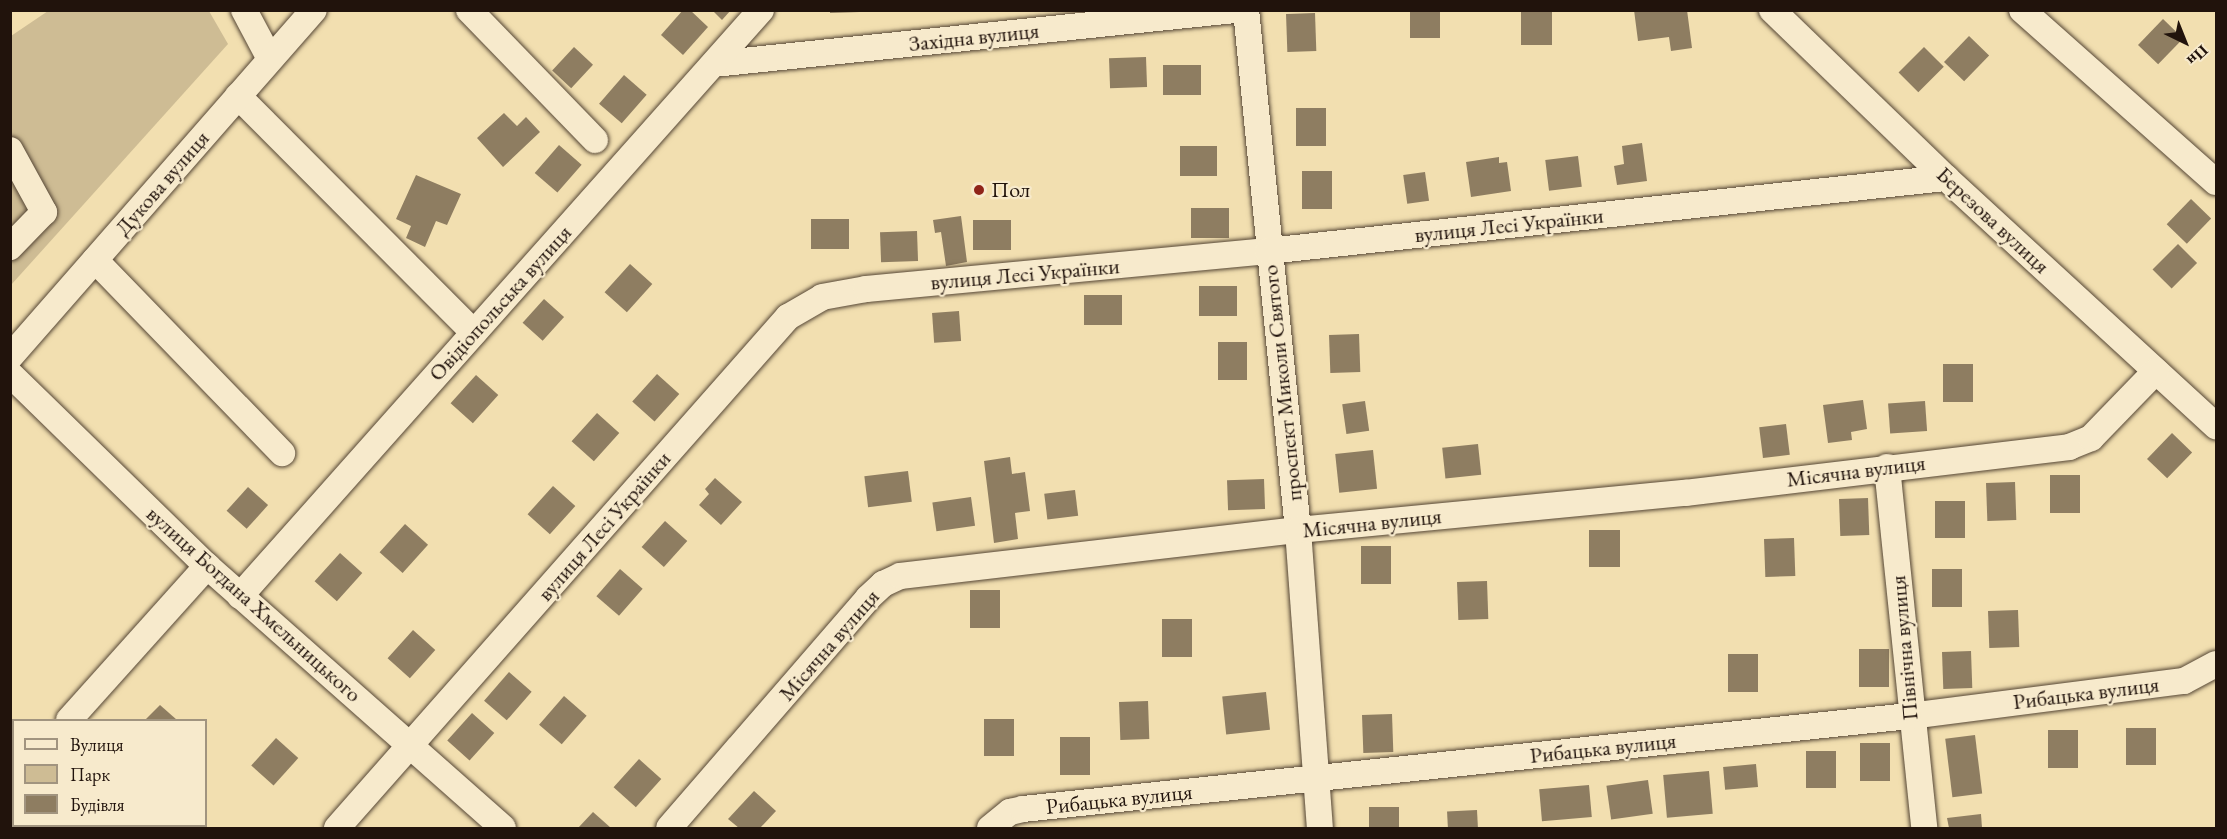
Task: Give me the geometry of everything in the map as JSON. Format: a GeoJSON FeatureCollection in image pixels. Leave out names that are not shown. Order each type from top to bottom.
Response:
{"type":"FeatureCollection","features":[{"type":"Feature","properties":{"kind":"street"},"geometry":{"type":"LineString","coordinates":[[244,10],[270,59]]}},
{"type":"Feature","properties":{"kind":"street","name":"Дукова вулиця"},"geometry":{"type":"LineString","coordinates":[[10,357],[314,10]]}},
{"type":"Feature","properties":{"kind":"street"},"geometry":{"type":"LineString","coordinates":[[469,10],[595,140]]}},
{"type":"Feature","properties":{"kind":"street","name":"Овідіопольська вулиця"},"geometry":{"type":"LineString","coordinates":[[240,596],[761,10]]}},
{"type":"Feature","properties":{"kind":"street","name":"Західна вулиця"},"geometry":{"type":"LineString","coordinates":[[714,64],[1235,10]]}},
{"type":"Feature","properties":{"kind":"street","name":"проспект Миколи Святого"},"geometry":{"type":"LineString","coordinates":[[1246,10],[1268,251],[1299,530],[1320,828]]}},
{"type":"Feature","properties":{"kind":"street","name":"Березова вулиця"},"geometry":{"type":"LineString","coordinates":[[1772,10],[1946,178],[2217,426]]}},
{"type":"Feature","properties":{"kind":"street"},"geometry":{"type":"LineString","coordinates":[[2022,10],[2217,182]]}},
{"type":"Feature","properties":{"kind":"street"},"geometry":{"type":"LineString","coordinates":[[238,96],[474,333]]}},
{"type":"Feature","properties":{"kind":"street"},"geometry":{"type":"LineString","coordinates":[[10,150],[44,212],[10,247]]}},
{"type":"Feature","properties":{"kind":"street","name":"вулиця Лесі Українки"},"geometry":{"type":"LineString","coordinates":[[337,828],[780,326],[804,306],[822,297],[866,289],[1268,251],[1946,178]]}},
{"type":"Feature","properties":{"kind":"street"},"geometry":{"type":"LineString","coordinates":[[95,260],[282,453]]}},
{"type":"Feature","properties":{"kind":"street","name":"Місячна вулиця"},"geometry":{"type":"LineString","coordinates":[[669,828],[883,584],[900,576],[1299,530],[1685,493],[2081,444],[2157,371]]}},
{"type":"Feature","properties":{"kind":"street","name":"вулиця Богдана Хмельницького"},"geometry":{"type":"LineString","coordinates":[[10,374],[207,566],[503,828]]}},
{"type":"Feature","properties":{"kind":"street","name":"Північна вулиця"},"geometry":{"type":"LineString","coordinates":[[1887,467],[1910,716],[1924,828]]}},
{"type":"Feature","properties":{"kind":"street"},"geometry":{"type":"LineString","coordinates":[[70,719],[207,566]]}},
{"type":"Feature","properties":{"kind":"street","name":"Рибацька вулиця"},"geometry":{"type":"LineString","coordinates":[[990,828],[1010,812],[1023,808],[1910,716],[2184,681],[2217,664]]}},
{"type":"Feature","properties":{"kind":"green space"},"geometry":{"type":"Polygon","coordinates":[[[48,11],[209,11],[228,44],[11,285],[11,36],[48,11]]]}},
{"type":"Feature","properties":{"kind":"building"},"geometry":{"type":"Polygon","coordinates":[[[683,10],[690,10],[708,27],[683,55],[661,35],[683,10]]]}},
{"type":"Feature","properties":{"kind":"building"},"geometry":{"type":"Polygon","coordinates":[[[712,10],[731,10],[722,20],[712,10]]]}},
{"type":"Feature","properties":{"kind":"building"},"geometry":{"type":"Polygon","coordinates":[[[830,10],[860,10],[860,12],[830,13],[830,10]]]}},
{"type":"Feature","properties":{"kind":"building"},"geometry":{"type":"Polygon","coordinates":[[[1410,10],[1440,10],[1440,38],[1410,38],[1410,10]]]}},
{"type":"Feature","properties":{"kind":"building"},"geometry":{"type":"Polygon","coordinates":[[[1521,10],[1552,10],[1552,45],[1521,45],[1521,10]]]}},
{"type":"Feature","properties":{"kind":"building"},"geometry":{"type":"Polygon","coordinates":[[[1634,10],[1687,10],[1692,48],[1671,51],[1669,37],[1638,41],[1634,10]]]}},
{"type":"Feature","properties":{"kind":"building"},"geometry":{"type":"Polygon","coordinates":[[[1315,13],[1316,51],[1287,52],[1286,14],[1315,13]]]}},
{"type":"Feature","properties":{"kind":"building"},"geometry":{"type":"Polygon","coordinates":[[[2163,19],[2183,38],[2158,64],[2138,45],[2163,19]]]}},
{"type":"Feature","properties":{"kind":"building"},"geometry":{"type":"Polygon","coordinates":[[[1969,36],[1989,55],[1964,81],[1944,62],[1969,36]]]}},
{"type":"Feature","properties":{"kind":"building"},"geometry":{"type":"Polygon","coordinates":[[[574,47],[593,65],[571,88],[552,70],[574,47]]]}},
{"type":"Feature","properties":{"kind":"building"},"geometry":{"type":"Polygon","coordinates":[[[1924,47],[1944,67],[1918,92],[1899,72],[1924,47]]]}},
{"type":"Feature","properties":{"kind":"building"},"geometry":{"type":"Polygon","coordinates":[[[1146,57],[1147,87],[1110,88],[1109,58],[1146,57]]]}},
{"type":"Feature","properties":{"kind":"building"},"geometry":{"type":"Polygon","coordinates":[[[1163,65],[1201,65],[1201,95],[1163,95],[1163,65]]]}},
{"type":"Feature","properties":{"kind":"building"},"geometry":{"type":"Polygon","coordinates":[[[624,75],[647,95],[622,123],[599,104],[624,75]]]}},
{"type":"Feature","properties":{"kind":"building"},"geometry":{"type":"Polygon","coordinates":[[[1296,108],[1326,108],[1326,146],[1296,146],[1296,108]]]}},
{"type":"Feature","properties":{"kind":"building"},"geometry":{"type":"Polygon","coordinates":[[[504,113],[517,126],[526,117],[540,132],[503,167],[477,138],[504,113]]]}},
{"type":"Feature","properties":{"kind":"building"},"geometry":{"type":"Polygon","coordinates":[[[1642,143],[1647,181],[1617,185],[1614,166],[1624,164],[1622,146],[1642,143]]]}},
{"type":"Feature","properties":{"kind":"building"},"geometry":{"type":"Polygon","coordinates":[[[559,145],[582,165],[557,193],[535,173],[559,145]]]}},
{"type":"Feature","properties":{"kind":"building"},"geometry":{"type":"Polygon","coordinates":[[[1180,146],[1217,146],[1217,176],[1180,176],[1180,146]]]}},
{"type":"Feature","properties":{"kind":"building"},"geometry":{"type":"Polygon","coordinates":[[[1578,156],[1582,187],[1549,191],[1545,160],[1578,156]]]}},
{"type":"Feature","properties":{"kind":"building"},"geometry":{"type":"Polygon","coordinates":[[[1499,157],[1499,163],[1507,162],[1511,191],[1471,197],[1466,162],[1499,157]]]}},
{"type":"Feature","properties":{"kind":"building"},"geometry":{"type":"Polygon","coordinates":[[[1302,171],[1332,171],[1332,209],[1302,209],[1302,171]]]}},
{"type":"Feature","properties":{"kind":"building"},"geometry":{"type":"Polygon","coordinates":[[[1425,172],[1429,201],[1407,204],[1403,175],[1425,172]]]}},
{"type":"Feature","properties":{"kind":"building"},"geometry":{"type":"Polygon","coordinates":[[[416,175],[461,194],[447,225],[436,221],[425,247],[406,238],[411,226],[396,219],[416,175]]]}},
{"type":"Feature","properties":{"kind":"building"},"geometry":{"type":"Polygon","coordinates":[[[2191,199],[2211,218],[2187,244],[2167,224],[2191,199]]]}},
{"type":"Feature","properties":{"kind":"building"},"geometry":{"type":"Polygon","coordinates":[[[1191,208],[1229,208],[1229,238],[1191,238],[1191,208]]]}},
{"type":"Feature","properties":{"kind":"building"},"geometry":{"type":"Polygon","coordinates":[[[961,216],[967,262],[946,266],[941,232],[935,233],[933,220],[961,216]]]}},
{"type":"Feature","properties":{"kind":"building"},"geometry":{"type":"Polygon","coordinates":[[[811,219],[849,219],[849,249],[811,249],[811,219]]]}},
{"type":"Feature","properties":{"kind":"building"},"geometry":{"type":"Polygon","coordinates":[[[973,220],[1011,220],[1011,250],[973,250],[973,220]]]}},
{"type":"Feature","properties":{"kind":"building"},"geometry":{"type":"Polygon","coordinates":[[[917,231],[918,261],[881,262],[880,232],[917,231]]]}},
{"type":"Feature","properties":{"kind":"building"},"geometry":{"type":"Polygon","coordinates":[[[2178,244],[2197,263],[2172,289],[2153,269],[2178,244]]]}},
{"type":"Feature","properties":{"kind":"building"},"geometry":{"type":"Polygon","coordinates":[[[630,264],[652,284],[627,312],[605,292],[630,264]]]}},
{"type":"Feature","properties":{"kind":"building"},"geometry":{"type":"Polygon","coordinates":[[[1199,286],[1237,286],[1237,316],[1199,316],[1199,286]]]}},
{"type":"Feature","properties":{"kind":"building"},"geometry":{"type":"Polygon","coordinates":[[[1084,295],[1122,295],[1122,325],[1084,325],[1084,295]]]}},
{"type":"Feature","properties":{"kind":"building"},"geometry":{"type":"Polygon","coordinates":[[[544,299],[564,317],[543,341],[523,323],[544,299]]]}},
{"type":"Feature","properties":{"kind":"building"},"geometry":{"type":"Polygon","coordinates":[[[959,311],[961,341],[934,343],[932,313],[959,311]]]}},
{"type":"Feature","properties":{"kind":"building"},"geometry":{"type":"Polygon","coordinates":[[[1359,334],[1360,372],[1330,373],[1329,335],[1359,334]]]}},
{"type":"Feature","properties":{"kind":"building"},"geometry":{"type":"Polygon","coordinates":[[[1218,342],[1247,342],[1247,380],[1218,380],[1218,342]]]}},
{"type":"Feature","properties":{"kind":"building"},"geometry":{"type":"Polygon","coordinates":[[[1943,364],[1973,364],[1973,402],[1943,402],[1943,364]]]}},
{"type":"Feature","properties":{"kind":"building"},"geometry":{"type":"Polygon","coordinates":[[[657,374],[679,394],[655,422],[632,401],[657,374]]]}},
{"type":"Feature","properties":{"kind":"building"},"geometry":{"type":"Polygon","coordinates":[[[476,375],[498,395],[473,423],[451,403],[476,375]]]}},
{"type":"Feature","properties":{"kind":"building"},"geometry":{"type":"Polygon","coordinates":[[[1863,400],[1867,429],[1851,432],[1852,440],[1828,443],[1823,405],[1863,400]]]}},
{"type":"Feature","properties":{"kind":"building"},"geometry":{"type":"Polygon","coordinates":[[[1365,401],[1369,431],[1346,434],[1342,404],[1365,401]]]}},
{"type":"Feature","properties":{"kind":"building"},"geometry":{"type":"Polygon","coordinates":[[[1925,401],[1927,431],[1890,434],[1888,404],[1925,401]]]}},
{"type":"Feature","properties":{"kind":"building"},"geometry":{"type":"Polygon","coordinates":[[[597,413],[619,433],[594,461],[572,441],[597,413]]]}},
{"type":"Feature","properties":{"kind":"building"},"geometry":{"type":"Polygon","coordinates":[[[1786,424],[1790,455],[1763,458],[1759,427],[1786,424]]]}},
{"type":"Feature","properties":{"kind":"building"},"geometry":{"type":"Polygon","coordinates":[[[2172,433],[2192,452],[2167,478],[2147,459],[2172,433]]]}},
{"type":"Feature","properties":{"kind":"building"},"geometry":{"type":"Polygon","coordinates":[[[1478,444],[1481,475],[1445,479],[1442,448],[1478,444]]]}},
{"type":"Feature","properties":{"kind":"building"},"geometry":{"type":"Polygon","coordinates":[[[1373,450],[1377,489],[1339,493],[1335,454],[1373,450]]]}},
{"type":"Feature","properties":{"kind":"building"},"geometry":{"type":"Polygon","coordinates":[[[1010,457],[1012,474],[1025,472],[1030,511],[1015,513],[1018,539],[994,543],[984,461],[1010,457]]]}},
{"type":"Feature","properties":{"kind":"building"},"geometry":{"type":"Polygon","coordinates":[[[908,471],[912,502],[868,507],[864,476],[908,471]]]}},
{"type":"Feature","properties":{"kind":"building"},"geometry":{"type":"Polygon","coordinates":[[[2050,475],[2080,475],[2080,513],[2050,513],[2050,475]]]}},
{"type":"Feature","properties":{"kind":"building"},"geometry":{"type":"Polygon","coordinates":[[[715,478],[742,502],[721,525],[699,505],[709,494],[705,489],[715,478]]]}},
{"type":"Feature","properties":{"kind":"building"},"geometry":{"type":"Polygon","coordinates":[[[1264,479],[1265,509],[1228,510],[1227,480],[1264,479]]]}},
{"type":"Feature","properties":{"kind":"building"},"geometry":{"type":"Polygon","coordinates":[[[2015,482],[2016,520],[1987,521],[1986,483],[2015,482]]]}},
{"type":"Feature","properties":{"kind":"building"},"geometry":{"type":"Polygon","coordinates":[[[553,486],[575,506],[550,534],[528,514],[553,486]]]}},
{"type":"Feature","properties":{"kind":"building"},"geometry":{"type":"Polygon","coordinates":[[[248,487],[268,505],[247,529],[227,511],[248,487]]]}},
{"type":"Feature","properties":{"kind":"building"},"geometry":{"type":"Polygon","coordinates":[[[1075,490],[1078,516],[1047,520],[1044,494],[1075,490]]]}},
{"type":"Feature","properties":{"kind":"building"},"geometry":{"type":"Polygon","coordinates":[[[971,497],[975,526],[936,531],[932,502],[971,497]]]}},
{"type":"Feature","properties":{"kind":"building"},"geometry":{"type":"Polygon","coordinates":[[[1868,498],[1869,535],[1840,536],[1839,499],[1868,498]]]}},
{"type":"Feature","properties":{"kind":"building"},"geometry":{"type":"Polygon","coordinates":[[[1935,501],[1965,501],[1965,538],[1935,538],[1935,501]]]}},
{"type":"Feature","properties":{"kind":"building"},"geometry":{"type":"Polygon","coordinates":[[[665,521],[687,541],[664,567],[642,547],[665,521]]]}},
{"type":"Feature","properties":{"kind":"building"},"geometry":{"type":"Polygon","coordinates":[[[405,524],[428,545],[403,573],[380,552],[405,524]]]}},
{"type":"Feature","properties":{"kind":"building"},"geometry":{"type":"Polygon","coordinates":[[[1589,530],[1620,530],[1620,567],[1589,567],[1589,530]]]}},
{"type":"Feature","properties":{"kind":"building"},"geometry":{"type":"Polygon","coordinates":[[[1794,538],[1795,576],[1765,577],[1764,539],[1794,538]]]}},
{"type":"Feature","properties":{"kind":"building"},"geometry":{"type":"Polygon","coordinates":[[[1361,546],[1391,546],[1391,584],[1361,584],[1361,546]]]}},
{"type":"Feature","properties":{"kind":"building"},"geometry":{"type":"Polygon","coordinates":[[[340,553],[362,573],[337,601],[315,581],[340,553]]]}},
{"type":"Feature","properties":{"kind":"building"},"geometry":{"type":"Polygon","coordinates":[[[620,569],[643,589],[619,616],[596,596],[620,569]]]}},
{"type":"Feature","properties":{"kind":"building"},"geometry":{"type":"Polygon","coordinates":[[[1932,569],[1962,569],[1962,607],[1932,607],[1932,569]]]}},
{"type":"Feature","properties":{"kind":"building"},"geometry":{"type":"Polygon","coordinates":[[[1487,581],[1488,619],[1458,620],[1457,582],[1487,581]]]}},
{"type":"Feature","properties":{"kind":"building"},"geometry":{"type":"Polygon","coordinates":[[[970,590],[1000,590],[1000,628],[970,628],[970,590]]]}},
{"type":"Feature","properties":{"kind":"building"},"geometry":{"type":"Polygon","coordinates":[[[2018,610],[2019,647],[1989,648],[1988,611],[2018,610]]]}},
{"type":"Feature","properties":{"kind":"building"},"geometry":{"type":"Polygon","coordinates":[[[1162,619],[1192,619],[1192,657],[1162,657],[1162,619]]]}},
{"type":"Feature","properties":{"kind":"building"},"geometry":{"type":"Polygon","coordinates":[[[413,630],[435,650],[410,678],[388,658],[413,630]]]}},
{"type":"Feature","properties":{"kind":"building"},"geometry":{"type":"Polygon","coordinates":[[[1859,649],[1889,649],[1889,687],[1859,687],[1859,649]]]}},
{"type":"Feature","properties":{"kind":"building"},"geometry":{"type":"Polygon","coordinates":[[[1971,651],[1972,688],[1943,689],[1942,652],[1971,651]]]}},
{"type":"Feature","properties":{"kind":"building"},"geometry":{"type":"Polygon","coordinates":[[[1728,654],[1758,654],[1758,692],[1728,692],[1728,654]]]}},
{"type":"Feature","properties":{"kind":"building"},"geometry":{"type":"Polygon","coordinates":[[[509,672],[532,692],[507,720],[484,701],[509,672]]]}},
{"type":"Feature","properties":{"kind":"building"},"geometry":{"type":"Polygon","coordinates":[[[1266,692],[1270,730],[1226,734],[1222,697],[1266,692]]]}},
{"type":"Feature","properties":{"kind":"building"},"geometry":{"type":"Polygon","coordinates":[[[564,696],[587,716],[562,744],[539,725],[564,696]]]}},
{"type":"Feature","properties":{"kind":"building"},"geometry":{"type":"Polygon","coordinates":[[[1148,701],[1149,739],[1120,740],[1119,702],[1148,701]]]}},
{"type":"Feature","properties":{"kind":"building"},"geometry":{"type":"Polygon","coordinates":[[[160,705],[176,719],[146,719],[160,705]]]}},
{"type":"Feature","properties":{"kind":"building"},"geometry":{"type":"Polygon","coordinates":[[[472,713],[494,733],[470,761],[447,740],[472,713]]]}},
{"type":"Feature","properties":{"kind":"building"},"geometry":{"type":"Polygon","coordinates":[[[1392,714],[1393,752],[1363,753],[1362,715],[1392,714]]]}},
{"type":"Feature","properties":{"kind":"building"},"geometry":{"type":"Polygon","coordinates":[[[984,719],[1014,719],[1014,756],[984,756],[984,719]]]}},
{"type":"Feature","properties":{"kind":"building"},"geometry":{"type":"Polygon","coordinates":[[[2126,728],[2156,728],[2156,765],[2126,765],[2126,728]]]}},
{"type":"Feature","properties":{"kind":"building"},"geometry":{"type":"Polygon","coordinates":[[[2048,730],[2078,730],[2078,768],[2048,768],[2048,730]]]}},
{"type":"Feature","properties":{"kind":"building"},"geometry":{"type":"Polygon","coordinates":[[[1975,735],[1982,794],[1952,797],[1945,739],[1975,735]]]}},
{"type":"Feature","properties":{"kind":"building"},"geometry":{"type":"Polygon","coordinates":[[[1060,737],[1090,737],[1090,775],[1060,775],[1060,737]]]}},
{"type":"Feature","properties":{"kind":"building"},"geometry":{"type":"Polygon","coordinates":[[[276,738],[298,758],[274,786],[251,765],[276,738]]]}},
{"type":"Feature","properties":{"kind":"building"},"geometry":{"type":"Polygon","coordinates":[[[1860,743],[1890,743],[1890,781],[1860,781],[1860,743]]]}},
{"type":"Feature","properties":{"kind":"building"},"geometry":{"type":"Polygon","coordinates":[[[1806,751],[1836,751],[1836,788],[1806,788],[1806,751]]]}},
{"type":"Feature","properties":{"kind":"building"},"geometry":{"type":"Polygon","coordinates":[[[639,759],[661,779],[636,807],[614,787],[639,759]]]}},
{"type":"Feature","properties":{"kind":"building"},"geometry":{"type":"Polygon","coordinates":[[[1756,764],[1758,787],[1725,790],[1723,767],[1756,764]]]}},
{"type":"Feature","properties":{"kind":"building"},"geometry":{"type":"Polygon","coordinates":[[[1709,771],[1713,814],[1667,818],[1663,775],[1709,771]]]}},
{"type":"Feature","properties":{"kind":"building"},"geometry":{"type":"Polygon","coordinates":[[[1648,780],[1653,814],[1611,820],[1606,786],[1648,780]]]}},
{"type":"Feature","properties":{"kind":"building"},"geometry":{"type":"Polygon","coordinates":[[[1589,785],[1592,817],[1542,821],[1539,789],[1589,785]]]}},
{"type":"Feature","properties":{"kind":"building"},"geometry":{"type":"Polygon","coordinates":[[[754,791],[776,811],[760,828],[739,828],[728,819],[754,791]]]}},
{"type":"Feature","properties":{"kind":"building"},"geometry":{"type":"Polygon","coordinates":[[[1369,807],[1399,807],[1399,828],[1369,828],[1369,807]]]}},
{"type":"Feature","properties":{"kind":"building"},"geometry":{"type":"Polygon","coordinates":[[[1477,810],[1478,828],[1448,828],[1447,812],[1477,810]]]}},
{"type":"Feature","properties":{"kind":"building"},"geometry":{"type":"Polygon","coordinates":[[[593,812],[611,828],[578,828],[593,812]]]}},
{"type":"Feature","properties":{"kind":"building"},"geometry":{"type":"Polygon","coordinates":[[[1981,814],[1982,828],[1949,828],[1947,818],[1981,814]]]}},
{"type":"Feature","properties":{"kind":"place","name":"Пол"},"geometry":{"type":"Point","coordinates":[979,190]}}]}
